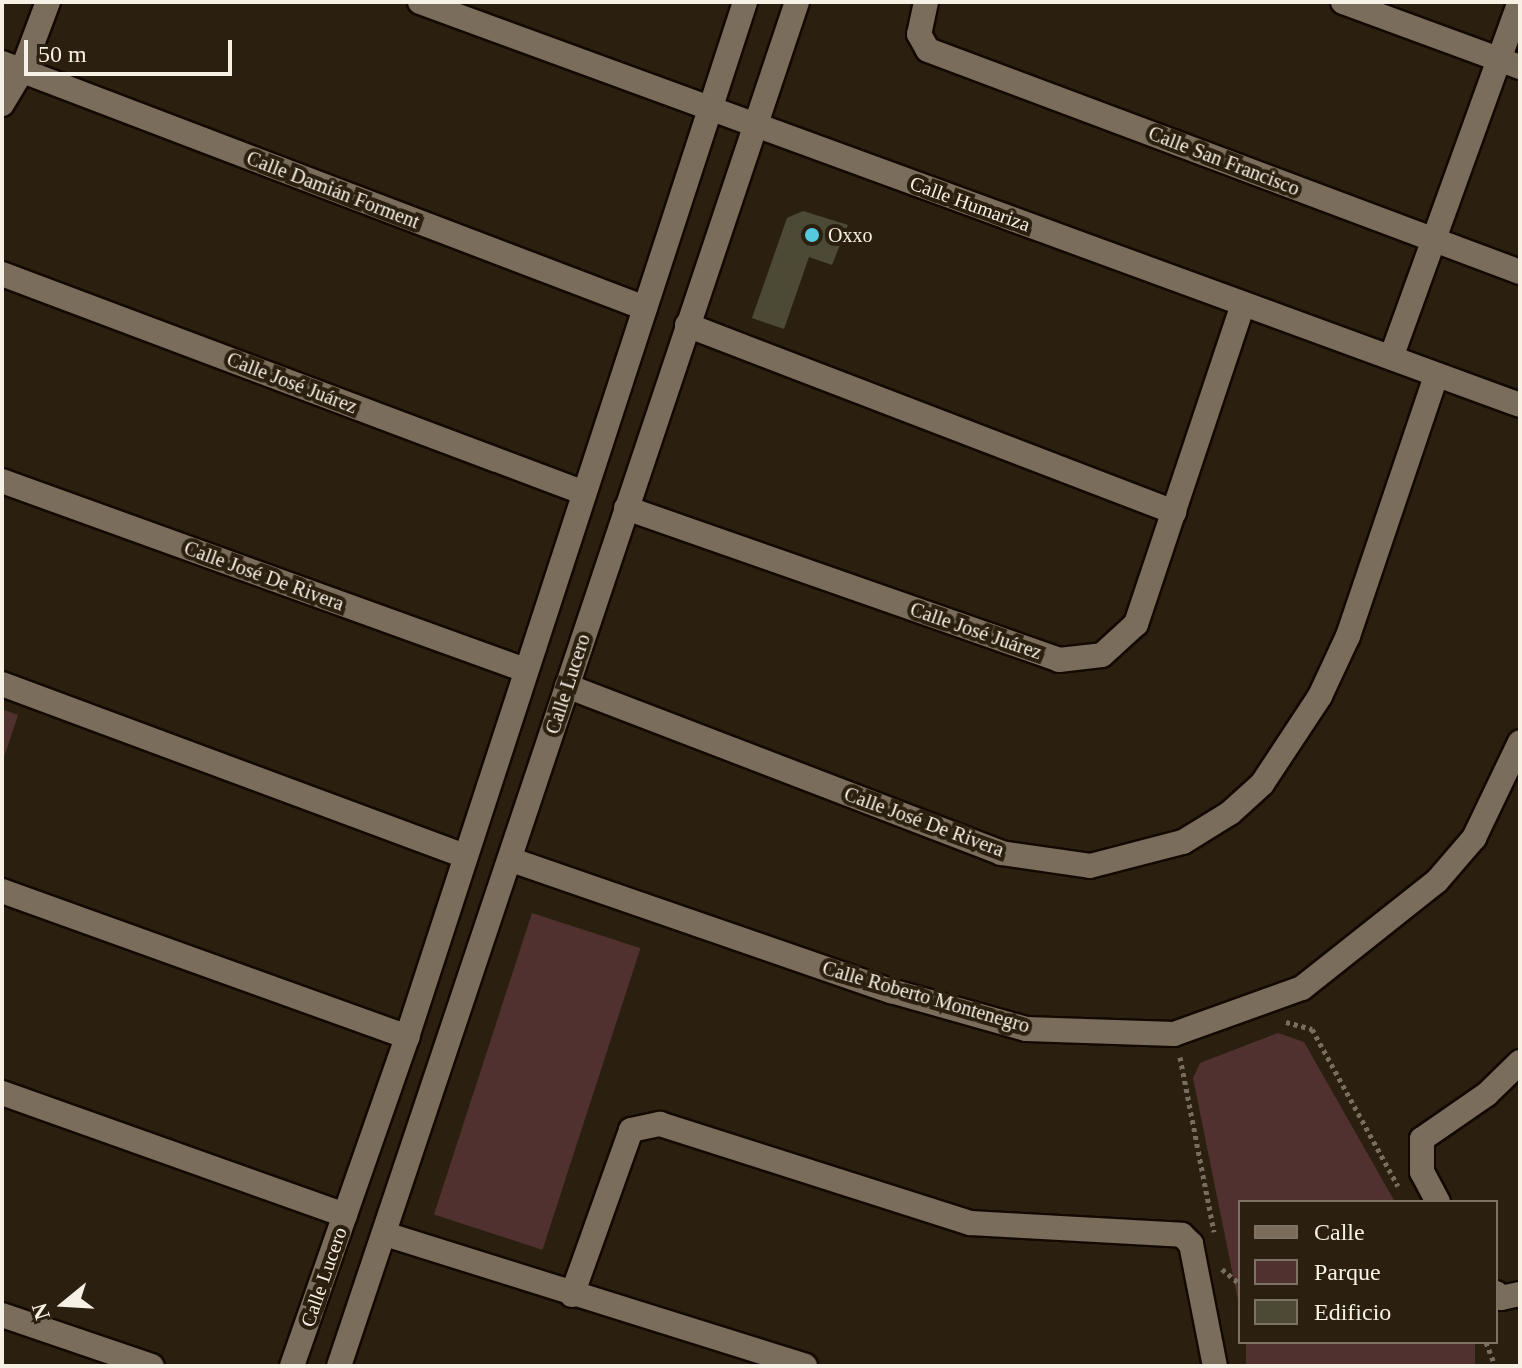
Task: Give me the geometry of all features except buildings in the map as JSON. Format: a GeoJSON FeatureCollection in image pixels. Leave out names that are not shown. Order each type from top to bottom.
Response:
{"type":"FeatureCollection","features":[{"type":"Feature","properties":{"kind":"street"},"geometry":{"type":"LineString","coordinates":[[2,104],[12,67],[48,2]]}},
{"type":"Feature","properties":{"kind":"street","name":"Calle Humariza"},"geometry":{"type":"LineString","coordinates":[[420,2],[710,111],[1392,355],[1436,376],[1520,405]]}},
{"type":"Feature","properties":{"kind":"street","name":"Calle Lucero"},"geometry":{"type":"LineString","coordinates":[[292,1366],[407,1037],[582,492],[745,2]]}},
{"type":"Feature","properties":{"kind":"street","name":"Calle Lucero"},"geometry":{"type":"LineString","coordinates":[[339,1366],[512,860],[626,508],[797,2]]}},
{"type":"Feature","properties":{"kind":"street","name":"Calle San Francisco"},"geometry":{"type":"LineString","coordinates":[[926,2],[919,34],[928,50],[1520,272]]}},
{"type":"Feature","properties":{"kind":"street"},"geometry":{"type":"LineString","coordinates":[[1343,2],[1510,63]]}},
{"type":"Feature","properties":{"kind":"street"},"geometry":{"type":"LineString","coordinates":[[1392,355],[1434,239],[1510,63],[1520,2]]}},
{"type":"Feature","properties":{"kind":"street","name":"Calle Damián Forment"},"geometry":{"type":"LineString","coordinates":[[12,67],[645,308]]}},
{"type":"Feature","properties":{"kind":"street","name":"Calle José Juárez"},"geometry":{"type":"LineString","coordinates":[[2,274],[582,492]]}},
{"type":"Feature","properties":{"kind":"street","name":"Calle José Juárez"},"geometry":{"type":"LineString","coordinates":[[626,508],[1070,660],[1102,655],[1136,624],[1243,304]]}},
{"type":"Feature","properties":{"kind":"street"},"geometry":{"type":"LineString","coordinates":[[687,325],[1174,512]]}},
{"type":"Feature","properties":{"kind":"street","name":"Calle José De Rivera"},"geometry":{"type":"LineString","coordinates":[[567,686],[1001,853],[1090,866],[1183,842],[1230,813],[1262,784],[1320,696],[1348,636],[1436,376]]}},
{"type":"Feature","properties":{"kind":"street","name":"Calle José De Rivera"},"geometry":{"type":"LineString","coordinates":[[2,481],[525,670]]}},
{"type":"Feature","properties":{"kind":"street"},"geometry":{"type":"LineString","coordinates":[[2,684],[464,856]]}},
{"type":"Feature","properties":{"kind":"street","name":"Calle Roberto Montenegro"},"geometry":{"type":"LineString","coordinates":[[512,860],[891,991],[1026,1029],[1174,1034],[1302,988],[1437,881],[1474,838],[1520,742]]}},
{"type":"Feature","properties":{"kind":"street"},"geometry":{"type":"LineString","coordinates":[[2,891],[407,1037]]}},
{"type":"Feature","properties":{"kind":"street"},"geometry":{"type":"LineString","coordinates":[[1437,1200],[1418,1154],[1422,1139],[1487,1094],[1520,1062]]}},
{"type":"Feature","properties":{"kind":"street"},"geometry":{"type":"LineString","coordinates":[[2,1093],[345,1215]]}},
{"type":"Feature","properties":{"kind":"street"},"geometry":{"type":"LineString","coordinates":[[572,1295],[631,1130],[644,1123],[970,1223],[1182,1235],[1191,1244],[1215,1366]]}},
{"type":"Feature","properties":{"kind":"street"},"geometry":{"type":"LineString","coordinates":[[385,1234],[805,1366]]}},
{"type":"Feature","properties":{"kind":"street"},"geometry":{"type":"LineString","coordinates":[[2,1315],[152,1366]]}},
{"type":"Feature","properties":{"kind":"path"},"geometry":{"type":"LineString","coordinates":[[1282,1021],[1312,1029],[1399,1189]]}},
{"type":"Feature","properties":{"kind":"path"},"geometry":{"type":"LineString","coordinates":[[1192,1055],[1180,1058],[1216,1238]]}},
{"type":"Feature","properties":{"kind":"path"},"geometry":{"type":"LineString","coordinates":[[1219,1253],[1225,1282]]}},
{"type":"Feature","properties":{"kind":"path"},"geometry":{"type":"LineString","coordinates":[[1222,1268],[1238,1282]]}},
{"type":"Feature","properties":{"kind":"path"},"geometry":{"type":"LineString","coordinates":[[1487,1344],[1495,1366]]}},
{"type":"Feature","properties":{"kind":"green space"},"geometry":{"type":"Polygon","coordinates":[[[2,709],[18,715],[2,763],[2,709]]]}},
{"type":"Feature","properties":{"kind":"green space"},"geometry":{"type":"Polygon","coordinates":[[[532,913],[640,948],[542,1250],[434,1214],[532,913]]]}},
{"type":"Feature","properties":{"kind":"green space"},"geometry":{"type":"Polygon","coordinates":[[[1278,1033],[1304,1042],[1394,1200],[1238,1200],[1238,1300],[1193,1078],[1200,1063],[1278,1033]]]}},
{"type":"Feature","properties":{"kind":"green space"},"geometry":{"type":"Polygon","coordinates":[[[1246,1344],[1475,1344],[1475,1366],[1246,1366],[1246,1344]]]}},
{"type":"Feature","properties":{"kind":"place","name":"Oxxo"},"geometry":{"type":"Point","coordinates":[812,235]}}]}
